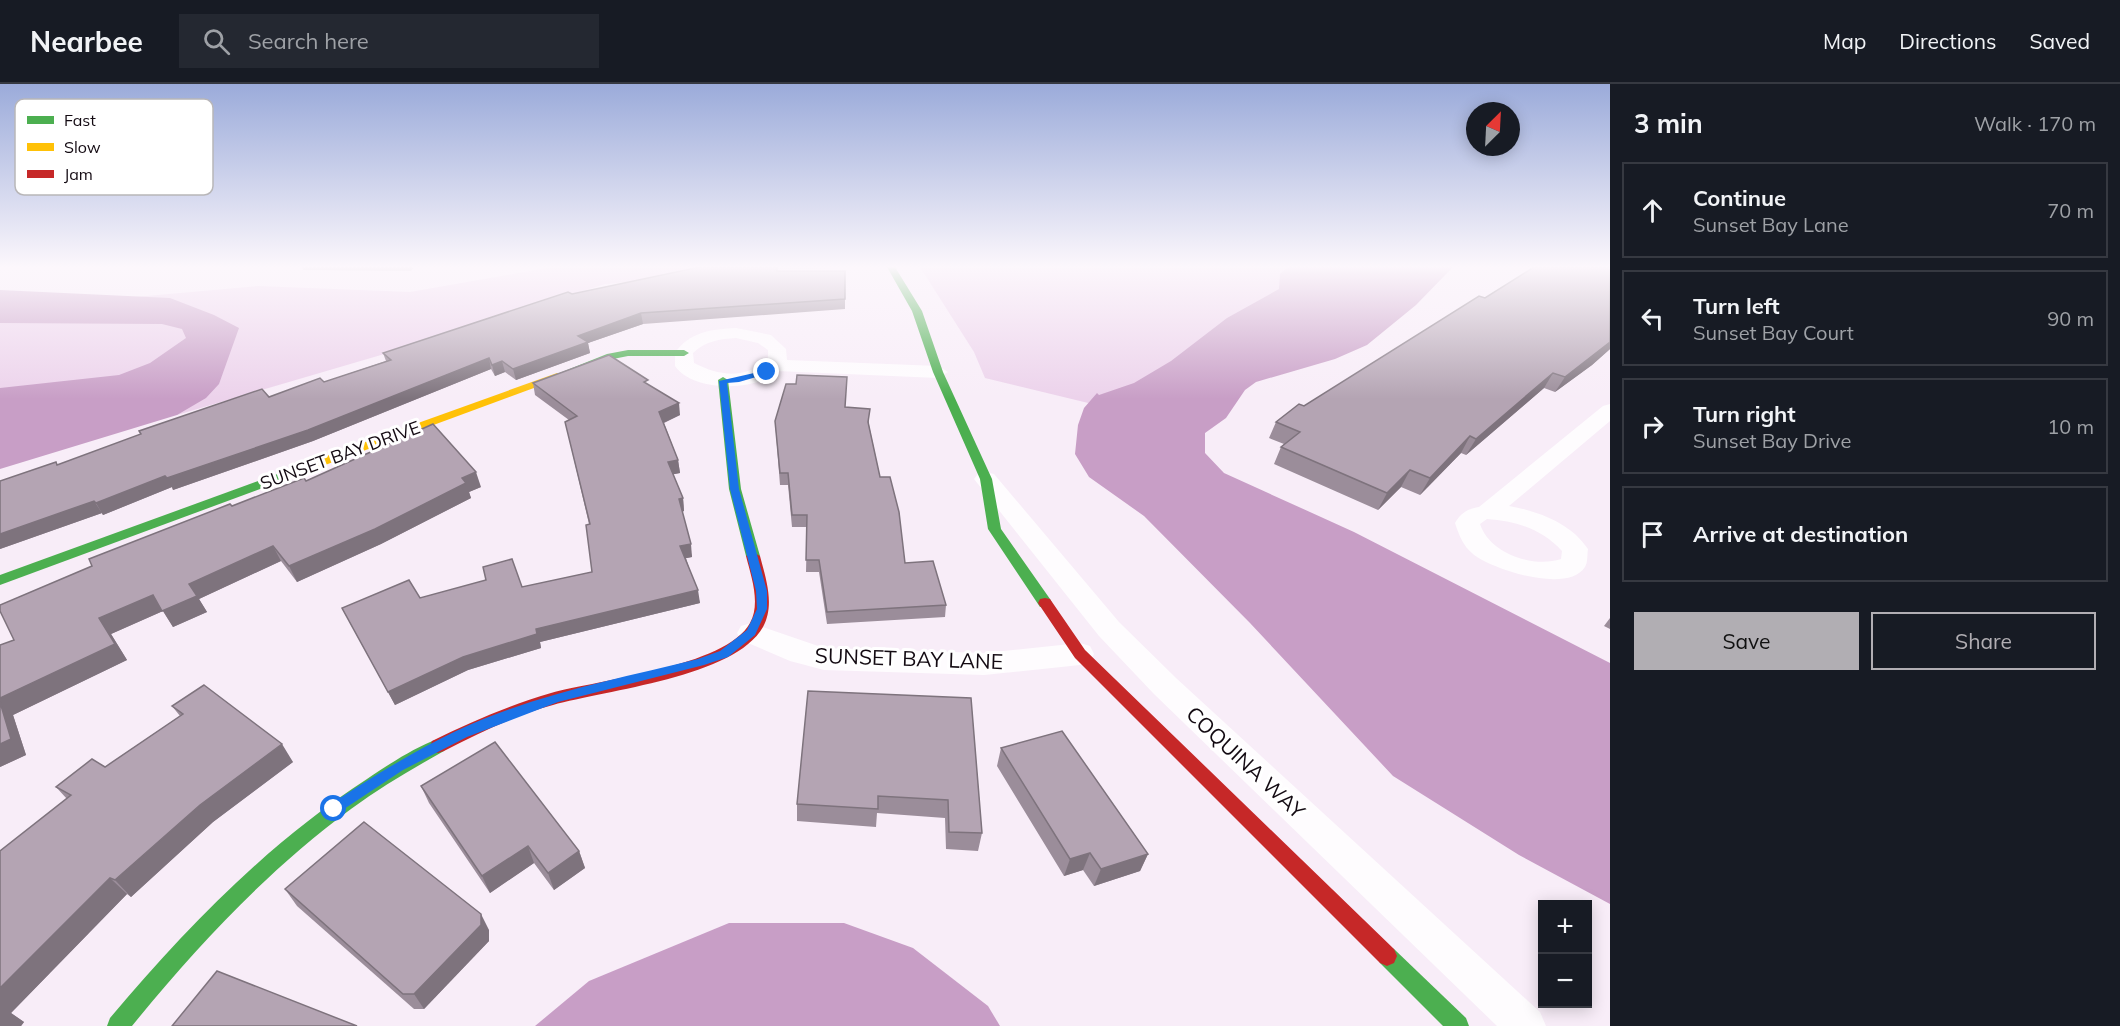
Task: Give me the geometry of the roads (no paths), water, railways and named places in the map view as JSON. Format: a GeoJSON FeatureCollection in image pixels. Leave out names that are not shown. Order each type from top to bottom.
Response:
{"type":"FeatureCollection","features":[{"type":"Feature","properties":{"kind":"street","name":"COQUINA WAY"},"geometry":{"type":"LineString","coordinates":[[917,311],[935,364],[986,479],[995,529],[1080,654],[1458,1026]]}},
{"type":"Feature","properties":{"kind":"street"},"geometry":{"type":"LineString","coordinates":[[778,358],[763,338],[736,333],[705,337],[693,343],[684,353],[685,366],[693,373],[723,381],[754,377],[778,358],[935,364]]}},
{"type":"Feature","properties":{"kind":"street","name":"SUNSET BAY DRIVE"},"geometry":{"type":"LineString","coordinates":[[0,580],[611,356],[628,353],[684,353]]}},
{"type":"Feature","properties":{"kind":"street"},"geometry":{"type":"LineString","coordinates":[[118,1026],[154,979],[220,907],[268,861],[334,809],[398,767],[462,733],[525,708],[724,654],[751,633],[762,609],[762,591],[735,489],[723,381]]}},
{"type":"Feature","properties":{"kind":"street"},"geometry":{"type":"LineString","coordinates":[[1487,512],[1610,410]]}},
{"type":"Feature","properties":{"kind":"street","name":"COQUINA WAY"},"geometry":{"type":"LineString","coordinates":[[986,479],[1109,629],[1165,686],[1526,1026]]}},
{"type":"Feature","properties":{"kind":"street","name":"SUNSET BAY LANE"},"geometry":{"type":"LineString","coordinates":[[751,633],[800,653],[824,659],[984,664],[1080,654]]}}]}
